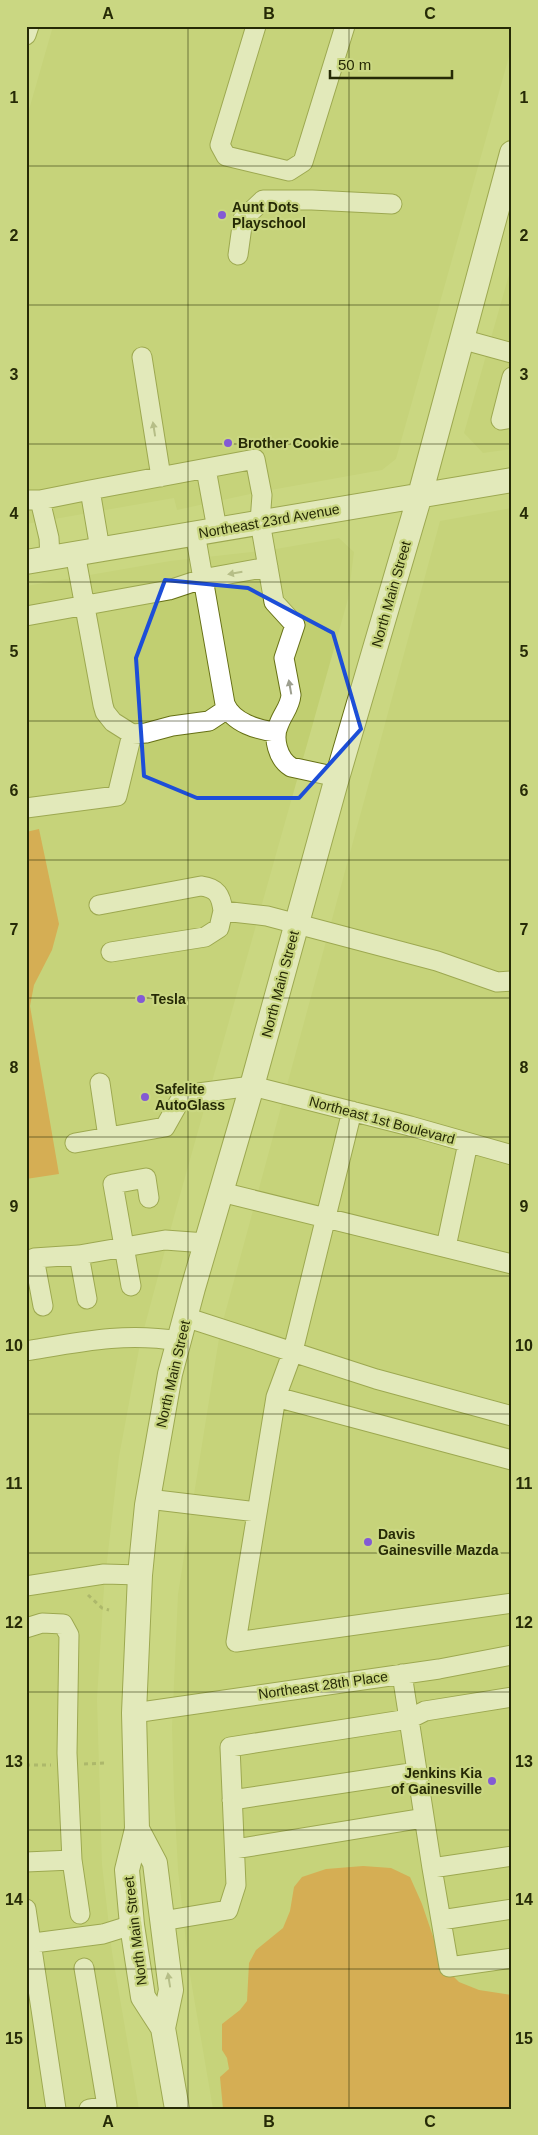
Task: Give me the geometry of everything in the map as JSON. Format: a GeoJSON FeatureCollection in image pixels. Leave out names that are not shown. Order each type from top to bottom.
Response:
{"type":"FeatureCollection","features":[{"type":"Feature","properties":{"kind":"main road","name":"North Main Street"},"geometry":{"type":"LineString","coordinates":[[163,2028],[143,1997],[132,1925],[127,1870],[137,1828],[134,1713],[140,1575],[148,1500],[170,1374],[337,777],[420,495],[461,339],[506,191],[512,153]]}},
{"type":"Feature","properties":{"kind":"main road","name":"Northeast 23rd Avenue"},"geometry":{"type":"LineString","coordinates":[[26,562],[512,480]]}},
{"type":"Feature","properties":{"kind":"main road","name":"North Main Street"},"geometry":{"type":"LineString","coordinates":[[137,1828],[155,1863],[171,1990],[163,2028],[177,2109]]}},
{"type":"Feature","properties":{"kind":"street"},"geometry":{"type":"LineString","coordinates":[[26,35],[29,26]]}},
{"type":"Feature","properties":{"kind":"street"},"geometry":{"type":"LineString","coordinates":[[256,26],[220,145],[226,156],[289,171],[303,162],[345,26]]}},
{"type":"Feature","properties":{"kind":"street"},"geometry":{"type":"LineString","coordinates":[[238,255],[242,219],[263,200],[312,200],[392,204]]}},
{"type":"Feature","properties":{"kind":"street"},"geometry":{"type":"LineString","coordinates":[[461,339],[512,353]]}},
{"type":"Feature","properties":{"kind":"street"},"geometry":{"type":"LineString","coordinates":[[142,357],[162,477]]}},
{"type":"Feature","properties":{"kind":"street"},"geometry":{"type":"LineString","coordinates":[[512,377],[501,420],[512,418]]}},
{"type":"Feature","properties":{"kind":"street"},"geometry":{"type":"LineString","coordinates":[[50,558],[49,538],[33,500],[255,459],[262,496],[260,522],[274,602],[295,625],[284,658],[292,695],[288,710],[279,722],[276,732],[278,749],[288,765],[337,777]]}},
{"type":"Feature","properties":{"kind":"street"},"geometry":{"type":"LineString","coordinates":[[206,469],[206,531],[202,579],[223,699],[227,709],[246,724],[276,732]]}},
{"type":"Feature","properties":{"kind":"street"},"geometry":{"type":"LineString","coordinates":[[90,490],[100,549]]}},
{"type":"Feature","properties":{"kind":"street"},"geometry":{"type":"LineString","coordinates":[[75,553],[105,712],[113,722],[132,734],[146,733],[172,726],[209,721],[227,709]]}},
{"type":"Feature","properties":{"kind":"street"},"geometry":{"type":"LineString","coordinates":[[26,616],[169,590],[202,579],[268,568]]}},
{"type":"Feature","properties":{"kind":"street"},"geometry":{"type":"LineString","coordinates":[[26,808],[116,796],[132,734]]}},
{"type":"Feature","properties":{"kind":"street"},"geometry":{"type":"LineString","coordinates":[[99,905],[201,886],[211,887],[217,891],[222,903],[223,911],[219,928],[205,937],[111,952]]}},
{"type":"Feature","properties":{"kind":"street"},"geometry":{"type":"LineString","coordinates":[[223,911],[267,916],[296,923],[446,963],[497,982],[512,981]]}},
{"type":"Feature","properties":{"kind":"street"},"geometry":{"type":"LineString","coordinates":[[100,1083],[108,1137]]}},
{"type":"Feature","properties":{"kind":"street"},"geometry":{"type":"LineString","coordinates":[[75,1142],[166,1127],[183,1095],[252,1086]]}},
{"type":"Feature","properties":{"kind":"street","name":"Northeast 1st Boulevard"},"geometry":{"type":"LineString","coordinates":[[252,1086],[512,1155]]}},
{"type":"Feature","properties":{"kind":"street"},"geometry":{"type":"LineString","coordinates":[[352,1111],[292,1351],[276,1397],[236,1642],[512,1603]]}},
{"type":"Feature","properties":{"kind":"street"},"geometry":{"type":"LineString","coordinates":[[446,1247],[468,1144]]}},
{"type":"Feature","properties":{"kind":"street"},"geometry":{"type":"LineString","coordinates":[[132,1286],[114,1184],[146,1178],[149,1198]]}},
{"type":"Feature","properties":{"kind":"street"},"geometry":{"type":"LineString","coordinates":[[221,1192],[512,1264]]}},
{"type":"Feature","properties":{"kind":"street"},"geometry":{"type":"LineString","coordinates":[[43,1306],[30,1254],[79,1255],[166,1240],[206,1243]]}},
{"type":"Feature","properties":{"kind":"street"},"geometry":{"type":"LineString","coordinates":[[79,1255],[87,1298]]}},
{"type":"Feature","properties":{"kind":"street"},"geometry":{"type":"LineString","coordinates":[[185,1317],[376,1379],[512,1416]]}},
{"type":"Feature","properties":{"kind":"street"},"geometry":{"type":"LineString","coordinates":[[26,1352],[81,1341],[120,1337],[150,1336],[179,1341]]}},
{"type":"Feature","properties":{"kind":"street"},"geometry":{"type":"LineString","coordinates":[[276,1397],[512,1460]]}},
{"type":"Feature","properties":{"kind":"street"},"geometry":{"type":"LineString","coordinates":[[148,1500],[257,1512]]}},
{"type":"Feature","properties":{"kind":"street"},"geometry":{"type":"LineString","coordinates":[[26,1586],[104,1574],[140,1575]]}},
{"type":"Feature","properties":{"kind":"street"},"geometry":{"type":"LineString","coordinates":[[26,1628],[42,1623],[63,1624],[69,1635],[67,1753],[72,1860],[80,1914]]}},
{"type":"Feature","properties":{"kind":"street","name":"Northeast 28th Place"},"geometry":{"type":"LineString","coordinates":[[134,1713],[402,1674],[512,1655]]}},
{"type":"Feature","properties":{"kind":"street"},"geometry":{"type":"LineString","coordinates":[[402,1674],[448,1968],[512,1958]]}},
{"type":"Feature","properties":{"kind":"street"},"geometry":{"type":"LineString","coordinates":[[162,1921],[228,1910],[236,1885],[230,1747],[409,1719],[424,1711],[512,1697]]}},
{"type":"Feature","properties":{"kind":"street"},"geometry":{"type":"LineString","coordinates":[[232,1800],[417,1772]]}},
{"type":"Feature","properties":{"kind":"street"},"geometry":{"type":"LineString","coordinates":[[234,1849],[424,1818]]}},
{"type":"Feature","properties":{"kind":"street"},"geometry":{"type":"LineString","coordinates":[[432,1868],[512,1856]]}},
{"type":"Feature","properties":{"kind":"street"},"geometry":{"type":"LineString","coordinates":[[26,1862],[72,1860]]}},
{"type":"Feature","properties":{"kind":"street"},"geometry":{"type":"LineString","coordinates":[[26,1908],[28,1944],[56,2109]]}},
{"type":"Feature","properties":{"kind":"street"},"geometry":{"type":"LineString","coordinates":[[441,1920],[512,1909]]}},
{"type":"Feature","properties":{"kind":"street"},"geometry":{"type":"LineString","coordinates":[[28,1944],[102,1934],[132,1925]]}},
{"type":"Feature","properties":{"kind":"street"},"geometry":{"type":"LineString","coordinates":[[84,1968],[101,2108]]}},
{"type":"Feature","properties":{"kind":"path"},"geometry":{"type":"LineString","coordinates":[[81,1764],[106,1763]]}},
{"type":"Feature","properties":{"kind":"path"},"geometry":{"type":"LineString","coordinates":[[26,1765],[58,1765]]}},
{"type":"Feature","properties":{"kind":"highlighted area"},"geometry":{"type":"Polygon","coordinates":[[[165,580],[248,588],[333,633],[361,729],[299,798],[197,798],[144,776],[136,658],[165,580]]]}},
{"type":"Feature","properties":{"kind":"shaded area"},"geometry":{"type":"Polygon","coordinates":[[[53,26],[512,26],[512,46],[396,459],[382,470],[260,492],[177,510],[174,498],[26,524],[26,120],[53,26]]]}},
{"type":"Feature","properties":{"kind":"shaded area"},"geometry":{"type":"Polygon","coordinates":[[[512,264],[512,449],[483,453],[464,433],[512,264]]]}},
{"type":"Feature","properties":{"kind":"shaded area"},"geometry":{"type":"Polygon","coordinates":[[[512,508],[512,2109],[213,2109],[189,1969],[178,1870],[172,1727],[178,1594],[220,1332],[440,521],[512,508]]]}},
{"type":"Feature","properties":{"kind":"shaded area"},"geometry":{"type":"Polygon","coordinates":[[[339,538],[354,552],[348,599],[175,1213],[140,1344],[119,1457],[104,1588],[97,1699],[102,1864],[112,1952],[139,2109],[26,2109],[26,586],[170,561],[270,550],[339,538]]]}},
{"type":"Feature","properties":{"kind":"shaded area"},"geometry":{"type":"Polygon","coordinates":[[[39,829],[59,924],[52,950],[34,985],[30,1006],[59,1174],[26,1179],[26,832],[39,829]]]}},
{"type":"Feature","properties":{"kind":"shaded area"},"geometry":{"type":"Polygon","coordinates":[[[363,1866],[391,1868],[410,1877],[422,1904],[443,1966],[459,1982],[479,1990],[512,1995],[512,2109],[223,2109],[220,2077],[229,2069],[227,2058],[222,2050],[222,2024],[240,2010],[247,2001],[249,1963],[256,1950],[283,1928],[290,1911],[294,1887],[302,1877],[326,1869],[363,1866]]]}},
{"type":"Feature","properties":{"kind":"place","name":"Aunt Dots Playschool"},"geometry":{"type":"Point","coordinates":[222,215]}},
{"type":"Feature","properties":{"kind":"place","name":"Brother Cookie"},"geometry":{"type":"Point","coordinates":[228,443]}},
{"type":"Feature","properties":{"kind":"place","name":"Tesla"},"geometry":{"type":"Point","coordinates":[141,999]}},
{"type":"Feature","properties":{"kind":"place","name":"Safelite AutoGlass"},"geometry":{"type":"Point","coordinates":[145,1097]}},
{"type":"Feature","properties":{"kind":"place","name":"Davis Gainesville Mazda"},"geometry":{"type":"Point","coordinates":[368,1542]}},
{"type":"Feature","properties":{"kind":"place","name":"Jenkins Kia of Gainesville"},"geometry":{"type":"Point","coordinates":[492,1781]}}]}
